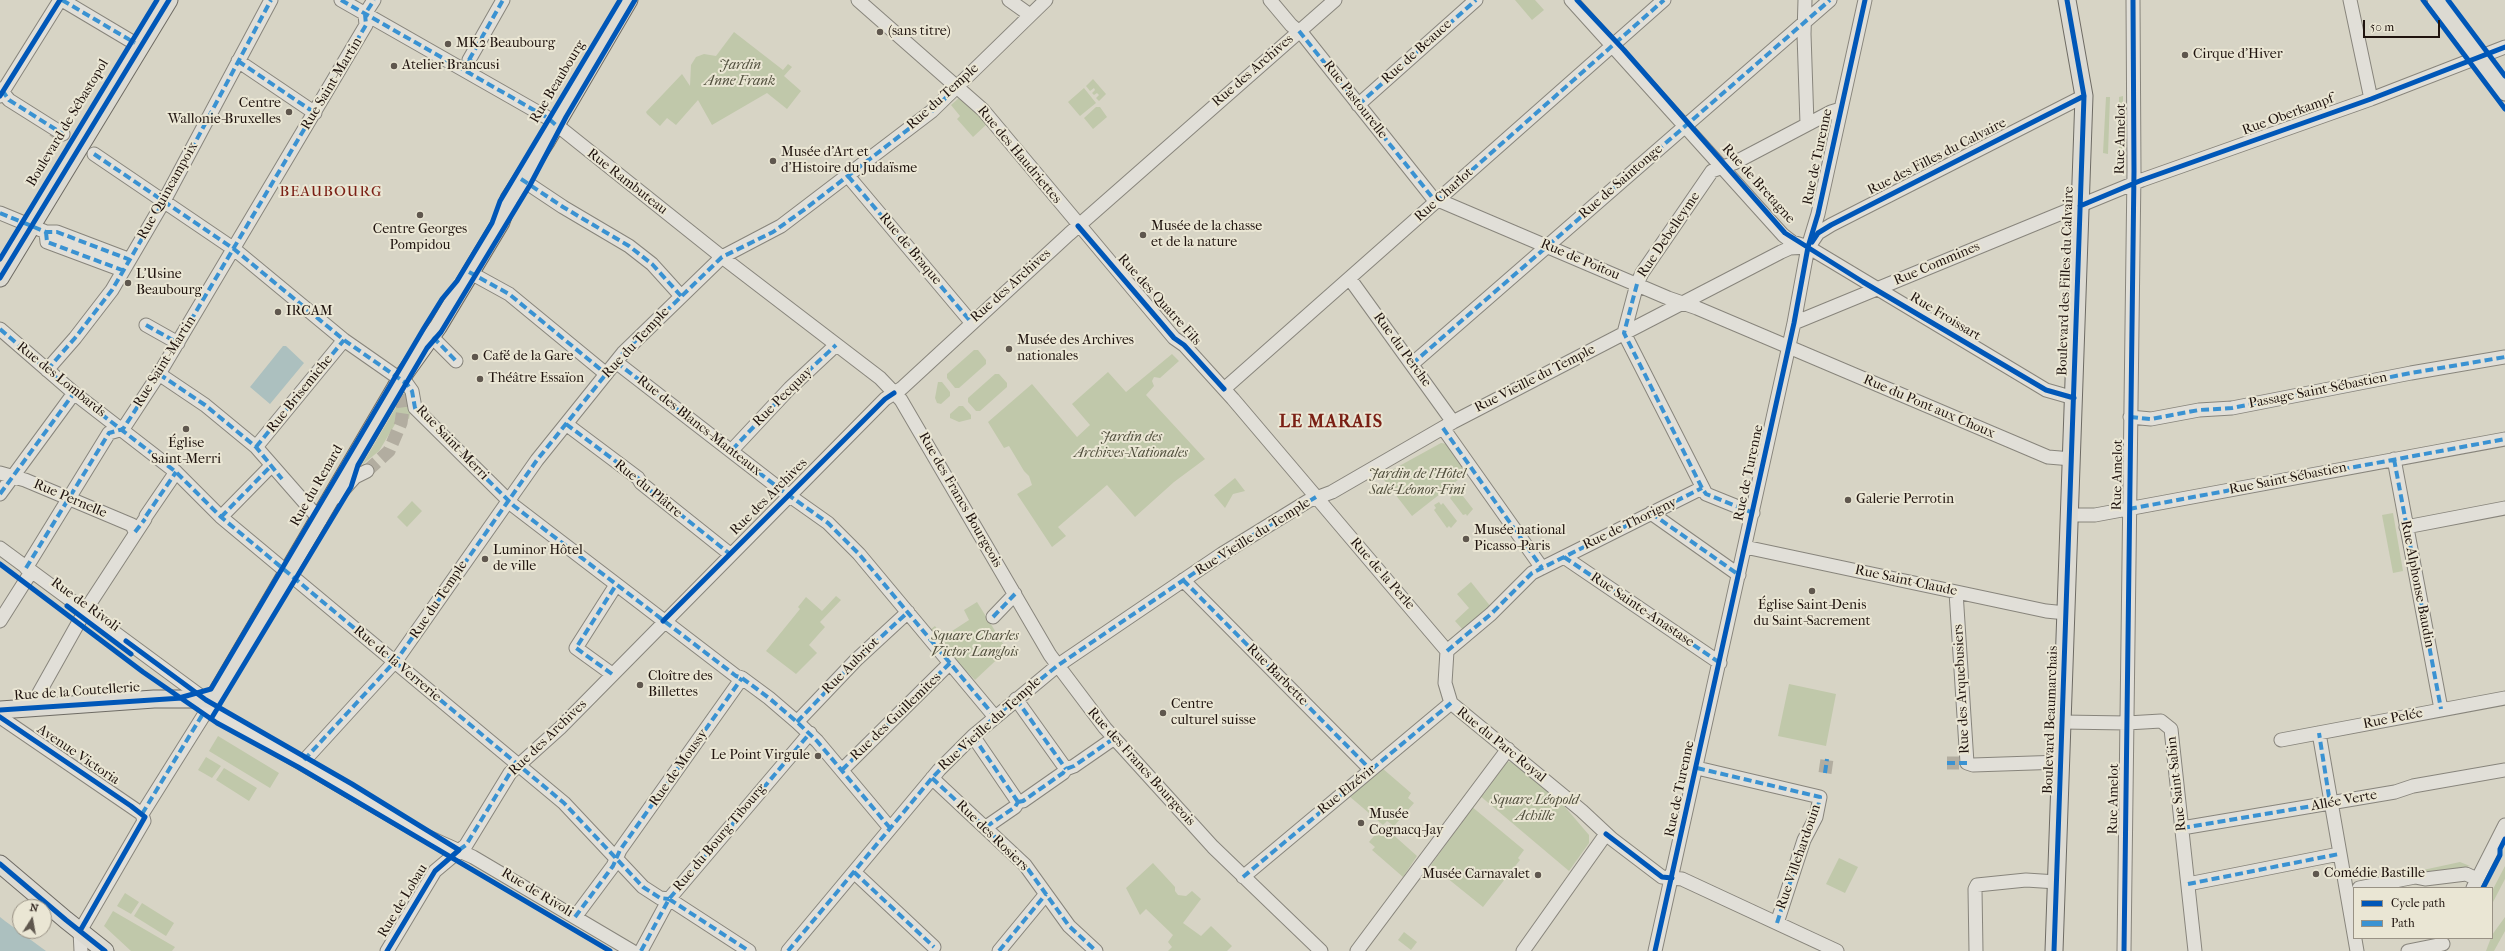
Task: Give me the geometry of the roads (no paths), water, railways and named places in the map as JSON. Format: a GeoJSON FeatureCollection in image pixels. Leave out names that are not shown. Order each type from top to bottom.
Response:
{"type":"FeatureCollection","features":[{"type":"Feature","properties":{"kind":"main road","name":"Boulevard de Sébastopol"},"geometry":{"type":"LineString","coordinates":[[0,278],[39,229],[141,46],[169,0]]}},
{"type":"Feature","properties":{"kind":"main road","name":"Rue Beaubourg"},"geometry":{"type":"LineString","coordinates":[[470,272],[501,222],[509,200],[521,179],[556,125],[628,0]]}},
{"type":"Feature","properties":{"kind":"main road","name":"Boulevard des Filles du Calvaire"},"geometry":{"type":"LineString","coordinates":[[2067,0],[2084,96],[2071,490]]}},
{"type":"Feature","properties":{"kind":"main road"},"geometry":{"type":"LineString","coordinates":[[2436,0],[2505,92]]}},
{"type":"Feature","properties":{"kind":"main road","name":"Rue du Renard"},"geometry":{"type":"LineString","coordinates":[[206,700],[213,699],[218,693],[400,380],[431,336],[470,272]]}},
{"type":"Feature","properties":{"kind":"main road","name":"Boulevard Beaumarchais"},"geometry":{"type":"LineString","coordinates":[[2054,951],[2071,490]]}},
{"type":"Feature","properties":{"kind":"main road","name":"Rue de la Coutellerie"},"geometry":{"type":"LineString","coordinates":[[0,710],[154,699],[206,700]]}},
{"type":"Feature","properties":{"kind":"main road"},"geometry":{"type":"LineString","coordinates":[[0,864],[106,951]]}},
{"type":"Feature","properties":{"kind":"street"},"geometry":{"type":"LineString","coordinates":[[63,134],[9,100],[1,92],[61,0],[141,46]]}},
{"type":"Feature","properties":{"kind":"street","name":"Rue Quincampoix"},"geometry":{"type":"LineString","coordinates":[[47,370],[75,338],[108,296],[128,259],[164,201],[271,0]]}},
{"type":"Feature","properties":{"kind":"street","name":"Rue Rambuteau"},"geometry":{"type":"LineString","coordinates":[[341,0],[466,67],[556,125],[722,257],[880,378],[894,393]]}},
{"type":"Feature","properties":{"kind":"street","name":"Rue Saint-Martin"},"geometry":{"type":"LineString","coordinates":[[0,621],[69,498],[109,433],[123,429],[178,343],[366,25],[366,14],[374,0]]}},
{"type":"Feature","properties":{"kind":"street"},"geometry":{"type":"LineString","coordinates":[[466,67],[503,0]]}},
{"type":"Feature","properties":{"kind":"street","name":"Rue des Haudriettes"},"geometry":{"type":"LineString","coordinates":[[858,0],[983,110],[1078,226]]}},
{"type":"Feature","properties":{"kind":"street"},"geometry":{"type":"LineString","coordinates":[[1009,0],[1030,15]]}},
{"type":"Feature","properties":{"kind":"street","name":"Rue du Temple"},"geometry":{"type":"LineString","coordinates":[[302,763],[395,662],[508,500],[616,362],[722,257],[772,232],[932,111],[1046,0]]}},
{"type":"Feature","properties":{"kind":"street","name":"Rue Pastourelle"},"geometry":{"type":"LineString","coordinates":[[1270,0],[1291,25],[1299,31],[1432,197],[1438,200]]}},
{"type":"Feature","properties":{"kind":"street","name":"Rue des Archives"},"geometry":{"type":"LineString","coordinates":[[459,850],[466,846],[510,773],[518,765],[528,759],[560,728],[884,399],[894,393],[1078,226],[1335,0]]}},
{"type":"Feature","properties":{"kind":"street","name":"Rue de Beauce"},"geometry":{"type":"LineString","coordinates":[[1358,104],[1476,0]]}},
{"type":"Feature","properties":{"kind":"street","name":"Rue de Bretagne"},"geometry":{"type":"LineString","coordinates":[[1571,0],[1783,235],[1792,242],[1808,247]]}},
{"type":"Feature","properties":{"kind":"street","name":"Rue Charlot"},"geometry":{"type":"LineString","coordinates":[[1224,389],[1664,0]]}},
{"type":"Feature","properties":{"kind":"street"},"geometry":{"type":"LineString","coordinates":[[1805,0],[1807,124]]}},
{"type":"Feature","properties":{"kind":"street","name":"Rue de Saintonge"},"geometry":{"type":"LineString","coordinates":[[1412,364],[1830,0]]}},
{"type":"Feature","properties":{"kind":"street","name":"Rue de Turenne"},"geometry":{"type":"LineString","coordinates":[[1655,951],[1753,513],[1794,323],[1808,247],[1818,214],[1865,0]]}},
{"type":"Feature","properties":{"kind":"street","name":"Rue Amelot"},"geometry":{"type":"LineString","coordinates":[[2124,951],[2133,0]]}},
{"type":"Feature","properties":{"kind":"street"},"geometry":{"type":"LineString","coordinates":[[2350,0],[2371,99]]}},
{"type":"Feature","properties":{"kind":"street","name":"Rue Oberkampf"},"geometry":{"type":"LineString","coordinates":[[2080,206],[2132,184],[2371,99],[2505,47]]}},
{"type":"Feature","properties":{"kind":"street"},"geometry":{"type":"LineString","coordinates":[[238,61],[315,113]]}},
{"type":"Feature","properties":{"kind":"street","name":"Rue des Filles du Calvaire"},"geometry":{"type":"LineString","coordinates":[[1808,247],[1818,233],[1831,225],[2084,96]]}},
{"type":"Feature","properties":{"kind":"street","name":"Rue Debelleyme"},"geometry":{"type":"LineString","coordinates":[[1624,333],[1637,284],[1712,171],[1722,166],[1734,163],[1807,124],[1841,109]]}},
{"type":"Feature","properties":{"kind":"street","name":"Rue Saint-Merri"},"geometry":{"type":"LineString","coordinates":[[94,154],[234,249],[344,340],[410,388],[415,408],[508,500],[663,622],[736,676],[742,678],[797,722],[810,734],[842,770],[890,828]]}},
{"type":"Feature","properties":{"kind":"street","name":"Rue de Braque"},"geometry":{"type":"LineString","coordinates":[[848,176],[971,322]]}},
{"type":"Feature","properties":{"kind":"street"},"geometry":{"type":"LineString","coordinates":[[521,179],[629,246],[652,264],[681,296]]}},
{"type":"Feature","properties":{"kind":"street","name":"Rue de Poitou"},"geometry":{"type":"LineString","coordinates":[[1438,200],[1682,304],[1697,308],[1788,348]]}},
{"type":"Feature","properties":{"kind":"street","name":"Rue Commines"},"geometry":{"type":"LineString","coordinates":[[1794,323],[2080,206]]}},
{"type":"Feature","properties":{"kind":"street"},"geometry":{"type":"LineString","coordinates":[[0,213],[39,229],[57,232],[128,259]]}},
{"type":"Feature","properties":{"kind":"street","name":"Rue des Quatre Fils"},"geometry":{"type":"LineString","coordinates":[[1078,226],[1174,338],[1184,345],[1224,389],[1316,497]]}},
{"type":"Feature","properties":{"kind":"street"},"geometry":{"type":"LineString","coordinates":[[39,229],[47,242],[122,270]]}},
{"type":"Feature","properties":{"kind":"street","name":"Rue Froissart"},"geometry":{"type":"LineString","coordinates":[[1808,247],[1876,290],[2046,390],[2074,398]]}},
{"type":"Feature","properties":{"kind":"street","name":"Rue Vieille du Temple"},"geometry":{"type":"LineString","coordinates":[[788,951],[932,778],[973,736],[1057,666],[1222,554],[1316,497],[1332,492],[1448,425],[1781,252],[1790,248],[1808,247]]}},
{"type":"Feature","properties":{"kind":"street"},"geometry":{"type":"LineString","coordinates":[[470,272],[509,294],[606,373]]}},
{"type":"Feature","properties":{"kind":"street","name":"Rue du Perche"},"geometry":{"type":"LineString","coordinates":[[1350,279],[1412,364],[1448,425],[1542,568]]}},
{"type":"Feature","properties":{"kind":"street"},"geometry":{"type":"LineString","coordinates":[[146,324],[178,343]]}},
{"type":"Feature","properties":{"kind":"street","name":"Rue des Lombards"},"geometry":{"type":"LineString","coordinates":[[0,329],[74,393],[123,429]]}},
{"type":"Feature","properties":{"kind":"street"},"geometry":{"type":"LineString","coordinates":[[1624,333],[1706,494],[1753,513]]}},
{"type":"Feature","properties":{"kind":"street"},"geometry":{"type":"LineString","coordinates":[[431,336],[456,361]]}},
{"type":"Feature","properties":{"kind":"street","name":"Rue Brisemiche"},"geometry":{"type":"LineString","coordinates":[[256,447],[344,340]]}},
{"type":"Feature","properties":{"kind":"street","name":"Rue Pecquay"},"geometry":{"type":"LineString","coordinates":[[732,450],[790,388],[836,345]]}},
{"type":"Feature","properties":{"kind":"street","name":"Rue du Pont aux Choux"},"geometry":{"type":"LineString","coordinates":[[1788,348],[2048,457],[2072,459]]}},
{"type":"Feature","properties":{"kind":"street","name":"Passage Saint-Sébastien"},"geometry":{"type":"LineString","coordinates":[[2130,417],[2151,419],[2199,410],[2232,408],[2411,372],[2505,357]]}},
{"type":"Feature","properties":{"kind":"street","name":"Rue des Blancs-Manteaux"},"geometry":{"type":"LineString","coordinates":[[616,362],[789,495],[828,523],[908,612],[995,717]]}},
{"type":"Feature","properties":{"kind":"street"},"geometry":{"type":"LineString","coordinates":[[159,374],[205,405],[256,447],[282,479],[323,514],[355,477],[367,471]]}},
{"type":"Feature","properties":{"kind":"street"},"geometry":{"type":"LineString","coordinates":[[0,494],[6,475],[74,393]]}},
{"type":"Feature","properties":{"kind":"street","name":"Rue des Francs Bourgeois"},"geometry":{"type":"LineString","coordinates":[[894,393],[918,429],[1057,666],[1113,739],[1244,877],[1321,951]]}},
{"type":"Feature","properties":{"kind":"street","name":"Rue du Plâtre"},"geometry":{"type":"LineString","coordinates":[[566,424],[638,478],[641,483],[730,554]]}},
{"type":"Feature","properties":{"kind":"street","name":"Rue de la Verrerie"},"geometry":{"type":"LineString","coordinates":[[123,429],[176,472],[221,518],[287,574],[564,803],[643,887],[660,898],[668,899],[748,951]]}},
{"type":"Feature","properties":{"kind":"street","name":"Rue Saint-Sébastien"},"geometry":{"type":"LineString","coordinates":[[2070,515],[2095,515],[2505,439]]}},
{"type":"Feature","properties":{"kind":"street","name":"Rue Alphonse Baudin"},"geometry":{"type":"LineString","coordinates":[[2394,460],[2441,709]]}},
{"type":"Feature","properties":{"kind":"street"},"geometry":{"type":"LineString","coordinates":[[221,518],[271,466]]}},
{"type":"Feature","properties":{"kind":"street"},"geometry":{"type":"LineString","coordinates":[[38,707],[39,693],[83,614],[135,532],[176,472]]}},
{"type":"Feature","properties":{"kind":"street","name":"Rue Pernelle"},"geometry":{"type":"LineString","coordinates":[[6,475],[25,480],[132,525],[135,532]]}},
{"type":"Feature","properties":{"kind":"street","name":"Rue de Thorigny"},"geometry":{"type":"LineString","coordinates":[[1447,651],[1490,614],[1532,574],[1702,488]]}},
{"type":"Feature","properties":{"kind":"street","name":"Rue de la Perle"},"geometry":{"type":"LineString","coordinates":[[1316,497],[1447,651]]}},
{"type":"Feature","properties":{"kind":"street"},"geometry":{"type":"LineString","coordinates":[[2406,527],[2505,508]]}},
{"type":"Feature","properties":{"kind":"street"},"geometry":{"type":"LineString","coordinates":[[1651,513],[1739,575]]}},
{"type":"Feature","properties":{"kind":"street","name":"Rue Saint-Claude"},"geometry":{"type":"LineString","coordinates":[[1745,547],[1956,592],[2066,613]]}},
{"type":"Feature","properties":{"kind":"street","name":"Rue de Rivoli"},"geometry":{"type":"LineString","coordinates":[[0,548],[83,614],[206,700],[215,713],[424,835],[459,850],[632,951]]}},
{"type":"Feature","properties":{"kind":"street","name":"Rue Sainte-Anastase"},"geometry":{"type":"LineString","coordinates":[[1564,557],[1720,663]]}},
{"type":"Feature","properties":{"kind":"street","name":"Rue Barbette"},"geometry":{"type":"LineString","coordinates":[[1184,580],[1372,770]]}},
{"type":"Feature","properties":{"kind":"street"},"geometry":{"type":"LineString","coordinates":[[612,674],[576,648],[616,585]]}},
{"type":"Feature","properties":{"kind":"street","name":"Rue des Arquebusiers"},"geometry":{"type":"LineString","coordinates":[[1956,592],[1963,763],[1973,765],[2062,762]]}},
{"type":"Feature","properties":{"kind":"street"},"geometry":{"type":"LineString","coordinates":[[993,617],[1015,594]]}},
{"type":"Feature","properties":{"kind":"street","name":"Rue Aubriot"},"geometry":{"type":"LineString","coordinates":[[797,722],[856,660],[908,612]]}},
{"type":"Feature","properties":{"kind":"street"},"geometry":{"type":"LineString","coordinates":[[1447,651],[1444,683],[1450,703]]}},
{"type":"Feature","properties":{"kind":"street","name":"Rue des Guillemites"},"geometry":{"type":"LineString","coordinates":[[842,770],[950,664]]}},
{"type":"Feature","properties":{"kind":"street","name":"Rue de Moussy"},"geometry":{"type":"LineString","coordinates":[[575,917],[742,678]]}},
{"type":"Feature","properties":{"kind":"street","name":"Rue Pelée"},"geometry":{"type":"LineString","coordinates":[[2281,740],[2505,698]]}},
{"type":"Feature","properties":{"kind":"street"},"geometry":{"type":"LineString","coordinates":[[1016,699],[1066,769]]}},
{"type":"Feature","properties":{"kind":"street"},"geometry":{"type":"LineString","coordinates":[[81,951],[80,931],[144,821],[142,814],[204,715],[206,700]]}},
{"type":"Feature","properties":{"kind":"street","name":"Rue Elzévir"},"geometry":{"type":"LineString","coordinates":[[1244,877],[1450,703]]}},
{"type":"Feature","properties":{"kind":"street","name":"Rue du Parc Royal"},"geometry":{"type":"LineString","coordinates":[[1450,703],[1508,749],[1606,834],[1662,877],[1682,879],[1836,951]]}},
{"type":"Feature","properties":{"kind":"street","name":"Avenue Victoria"},"geometry":{"type":"LineString","coordinates":[[0,717],[142,814]]}},
{"type":"Feature","properties":{"kind":"street","name":"Rue Saint-Sabin"},"geometry":{"type":"LineString","coordinates":[[2062,722],[2127,723],[2161,721],[2171,729],[2194,951]]}},
{"type":"Feature","properties":{"kind":"street"},"geometry":{"type":"LineString","coordinates":[[2319,733],[2339,854],[2350,890],[2353,916]]}},
{"type":"Feature","properties":{"kind":"street","name":"Rue du Bourg Tibourg"},"geometry":{"type":"LineString","coordinates":[[641,951],[668,899],[810,734]]}},
{"type":"Feature","properties":{"kind":"street"},"geometry":{"type":"LineString","coordinates":[[973,736],[1018,802]]}},
{"type":"Feature","properties":{"kind":"street"},"geometry":{"type":"LineString","coordinates":[[1018,802],[1023,802],[1063,773],[1066,769],[1074,766],[1113,739]]}},
{"type":"Feature","properties":{"kind":"street"},"geometry":{"type":"LineString","coordinates":[[1357,951],[1508,749]]}},
{"type":"Feature","properties":{"kind":"street","name":"Rue Villehardouin"},"geometry":{"type":"LineString","coordinates":[[1696,768],[1820,797],[1816,817],[1804,840],[1777,923]]}},
{"type":"Feature","properties":{"kind":"street","name":"Allée Verte"},"geometry":{"type":"LineString","coordinates":[[2182,828],[2395,792],[2413,786],[2505,770]]}},
{"type":"Feature","properties":{"kind":"street","name":"Rue des Rosiers"},"geometry":{"type":"LineString","coordinates":[[932,778],[1025,865],[1068,926],[1096,951]]}},
{"type":"Feature","properties":{"kind":"street"},"geometry":{"type":"LineString","coordinates":[[986,827],[1016,807],[1018,802]]}},
{"type":"Feature","properties":{"kind":"street"},"geometry":{"type":"LineString","coordinates":[[2364,887],[2415,877],[2425,879],[2466,874],[2475,884],[2505,825]]}},
{"type":"Feature","properties":{"kind":"street"},"geometry":{"type":"LineString","coordinates":[[1523,951],[1606,834]]}},
{"type":"Feature","properties":{"kind":"street","name":"Rue de Lobau"},"geometry":{"type":"LineString","coordinates":[[387,951],[435,871],[459,850]]}},
{"type":"Feature","properties":{"kind":"street"},"geometry":{"type":"LineString","coordinates":[[2188,884],[2339,854]]}},
{"type":"Feature","properties":{"kind":"street"},"geometry":{"type":"LineString","coordinates":[[854,872],[934,947]]}},
{"type":"Feature","properties":{"kind":"street"},"geometry":{"type":"LineString","coordinates":[[1976,951],[1974,888],[1977,885],[2026,880],[2057,882]]}},
{"type":"Feature","properties":{"kind":"street"},"geometry":{"type":"LineString","coordinates":[[999,951],[1046,894]]}},
{"type":"Feature","properties":{"kind":"street"},"geometry":{"type":"LineString","coordinates":[[2356,939],[2357,951]]}},
{"type":"Feature","properties":{"kind":"street"},"geometry":{"type":"LineString","coordinates":[[2408,951],[2443,944]]}},
{"type":"Feature","properties":{"kind":"tunnel"},"geometry":{"type":"LineString","coordinates":[[53,130],[86,152]]}},
{"type":"Feature","properties":{"kind":"tunnel"},"geometry":{"type":"LineString","coordinates":[[367,471],[389,451],[401,423],[403,409],[401,394],[393,379]]}},
{"type":"Feature","properties":{"kind":"tunnel"},"geometry":{"type":"LineString","coordinates":[[1825,773],[1827,759]]}},
{"type":"Feature","properties":{"kind":"tunnel"},"geometry":{"type":"LineString","coordinates":[[1947,763],[1959,763]]}},
{"type":"Feature","properties":{"kind":"place","name":"(sans titre)"},"geometry":{"type":"Point","coordinates":[880,32]}},
{"type":"Feature","properties":{"kind":"place","name":"MK2 Beaubourg"},"geometry":{"type":"Point","coordinates":[448,44]}},
{"type":"Feature","properties":{"kind":"place","name":"Cirque d'Hiver"},"geometry":{"type":"Point","coordinates":[2185,55]}},
{"type":"Feature","properties":{"kind":"place","name":"Atelier Brancusi"},"geometry":{"type":"Point","coordinates":[394,66]}},
{"type":"Feature","properties":{"kind":"place","name":"Centre Wallonie-Bruxelles"},"geometry":{"type":"Point","coordinates":[289,112]}},
{"type":"Feature","properties":{"kind":"place","name":"Musée d'Art et d'Histoire du Judaïsme"},"geometry":{"type":"Point","coordinates":[773,161]}},
{"type":"Feature","properties":{"kind":"place","name":"Centre Georges Pompidou"},"geometry":{"type":"Point","coordinates":[420,215]}},
{"type":"Feature","properties":{"kind":"place","name":"Musée de la chasse et de la nature"},"geometry":{"type":"Point","coordinates":[1143,235]}},
{"type":"Feature","properties":{"kind":"place","name":"L'Usine Beaubourg"},"geometry":{"type":"Point","coordinates":[128,283]}},
{"type":"Feature","properties":{"kind":"place","name":"IRCAM"},"geometry":{"type":"Point","coordinates":[278,312]}},
{"type":"Feature","properties":{"kind":"place","name":"Musée des Archives nationales"},"geometry":{"type":"Point","coordinates":[1009,349]}},
{"type":"Feature","properties":{"kind":"place","name":"Café de la Gare"},"geometry":{"type":"Point","coordinates":[475,357]}},
{"type":"Feature","properties":{"kind":"place","name":"Théâtre Essaïon"},"geometry":{"type":"Point","coordinates":[480,379]}},
{"type":"Feature","properties":{"kind":"place","name":"Église Saint-Merri"},"geometry":{"type":"Point","coordinates":[186,429]}},
{"type":"Feature","properties":{"kind":"place","name":"Galerie Perrotin"},"geometry":{"type":"Point","coordinates":[1848,500]}},
{"type":"Feature","properties":{"kind":"place","name":"Musée national Picasso-Paris"},"geometry":{"type":"Point","coordinates":[1466,539]}},
{"type":"Feature","properties":{"kind":"place","name":"Luminor Hôtel de ville"},"geometry":{"type":"Point","coordinates":[485,559]}},
{"type":"Feature","properties":{"kind":"place","name":"Église Saint-Denis du Saint-Sacrement"},"geometry":{"type":"Point","coordinates":[1812,591]}},
{"type":"Feature","properties":{"kind":"place","name":"Cloître des Billettes"},"geometry":{"type":"Point","coordinates":[640,685]}},
{"type":"Feature","properties":{"kind":"place","name":"Centre culturel suisse"},"geometry":{"type":"Point","coordinates":[1163,713]}},
{"type":"Feature","properties":{"kind":"place","name":"Le Point Virgule"},"geometry":{"type":"Point","coordinates":[818,756]}},
{"type":"Feature","properties":{"kind":"place","name":"Musée Cognacq-Jay"},"geometry":{"type":"Point","coordinates":[1361,823]}},
{"type":"Feature","properties":{"kind":"place","name":"Comédie Bastille"},"geometry":{"type":"Point","coordinates":[2316,874]}},
{"type":"Feature","properties":{"kind":"place","name":"Musée Carnavalet"},"geometry":{"type":"Point","coordinates":[1538,875]}},
{"type":"Feature","properties":{"kind":"district","name":"BEAUBOURG"},"geometry":{"type":"Point","coordinates":[331,192]}},
{"type":"Feature","properties":{"kind":"district","name":"LE MARAIS"},"geometry":{"type":"Point","coordinates":[1331,423]}},
{"type":"Feature","properties":{"kind":"park label","name":"Jardin Anne Frank"},"geometry":{"type":"Point","coordinates":[740,74]}},
{"type":"Feature","properties":{"kind":"park label","name":"Jardin des Archives-Nationales"},"geometry":{"type":"Point","coordinates":[1131,446]}},
{"type":"Feature","properties":{"kind":"park label","name":"Jardin de l'Hôtel Salé-Léonor-Fini"},"geometry":{"type":"Point","coordinates":[1417,484]}},
{"type":"Feature","properties":{"kind":"park label","name":"Square Charles Victor Langlois"},"geometry":{"type":"Point","coordinates":[975,646]}},
{"type":"Feature","properties":{"kind":"park label","name":"Square Léopold Achille"},"geometry":{"type":"Point","coordinates":[1535,810]}}]}
